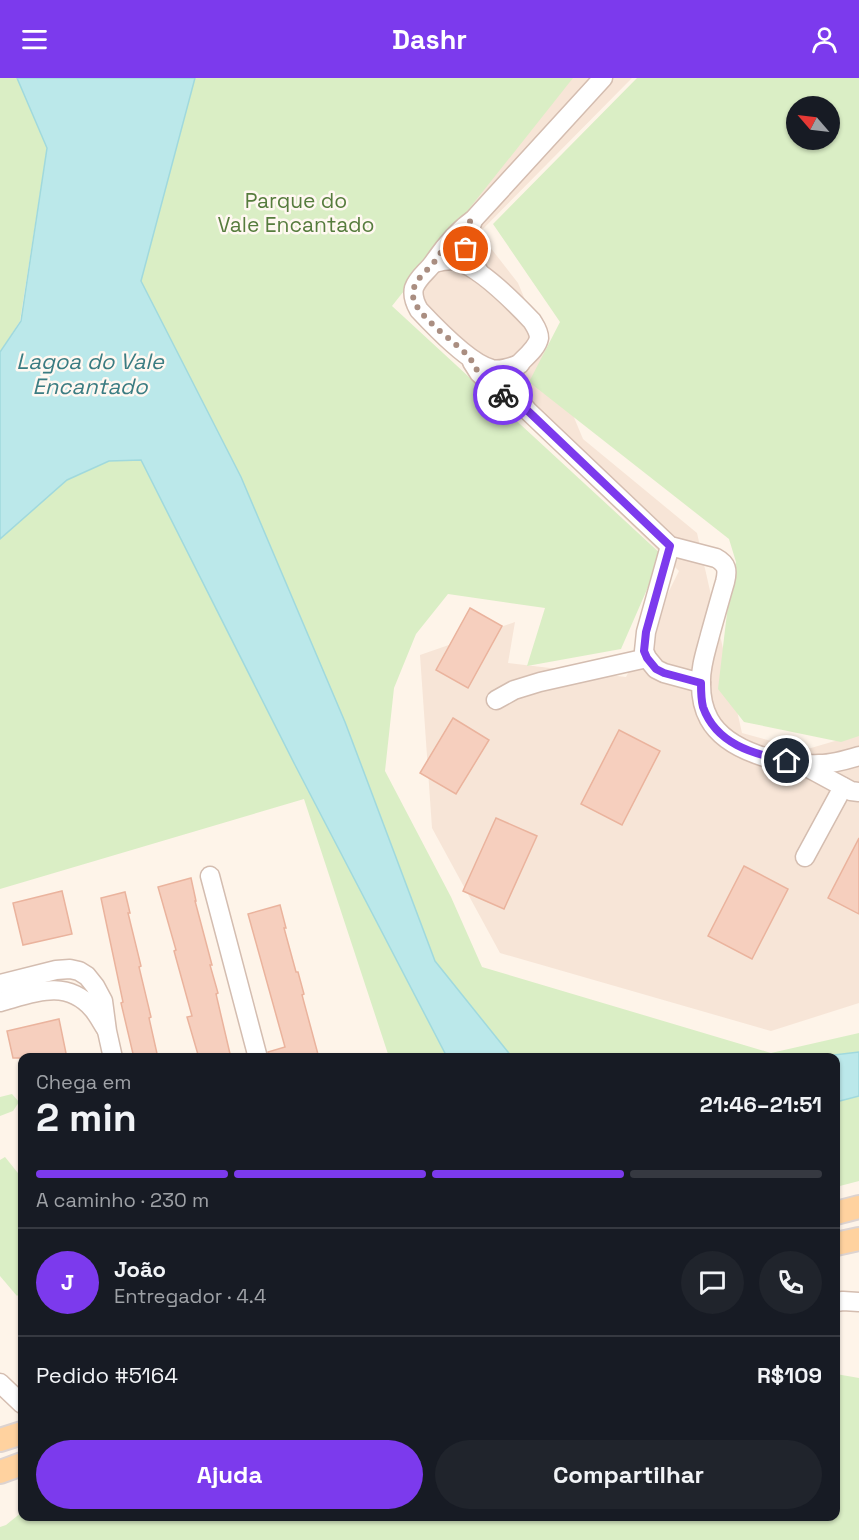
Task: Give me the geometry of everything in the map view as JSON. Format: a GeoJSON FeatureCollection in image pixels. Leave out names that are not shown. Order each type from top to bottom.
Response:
{"type":"FeatureCollection","features":[{"type":"Feature","properties":{"kind":"main road"},"geometry":{"type":"LineString","coordinates":[[840,1212],[859,1208]]}},
{"type":"Feature","properties":{"kind":"main road"},"geometry":{"type":"LineString","coordinates":[[840,1243],[859,1239]]}},
{"type":"Feature","properties":{"kind":"main road"},"geometry":{"type":"LineString","coordinates":[[0,1440],[18,1434]]}},
{"type":"Feature","properties":{"kind":"main road"},"geometry":{"type":"LineString","coordinates":[[0,1472],[18,1465]]}},
{"type":"Feature","properties":{"kind":"street"},"geometry":{"type":"LineString","coordinates":[[528,411],[512,404],[479,373],[469,357],[426,317],[415,302],[414,286],[448,243],[603,78]]}},
{"type":"Feature","properties":{"kind":"street"},"geometry":{"type":"LineString","coordinates":[[472,220],[466,239],[466,249],[480,274]]}},
{"type":"Feature","properties":{"kind":"street"},"geometry":{"type":"LineString","coordinates":[[434,262],[455,260],[480,274],[523,312],[538,330],[539,338],[534,348],[513,371],[508,383],[528,411],[670,546],[716,558],[726,566],[725,582],[703,660],[701,683],[703,705],[708,718],[717,730],[731,742],[747,751],[801,764],[851,789],[805,857]]}},
{"type":"Feature","properties":{"kind":"street"},"geometry":{"type":"LineString","coordinates":[[469,357],[493,369],[506,369],[519,364]]}},
{"type":"Feature","properties":{"kind":"street"},"geometry":{"type":"LineString","coordinates":[[670,546],[646,632],[644,651],[656,669],[701,683]]}},
{"type":"Feature","properties":{"kind":"street"},"geometry":{"type":"LineString","coordinates":[[496,700],[514,690],[540,682],[647,658]]}},
{"type":"Feature","properties":{"kind":"street"},"geometry":{"type":"LineString","coordinates":[[801,764],[842,761],[859,756]]}},
{"type":"Feature","properties":{"kind":"street"},"geometry":{"type":"LineString","coordinates":[[210,876],[257,1053]]}},
{"type":"Feature","properties":{"kind":"street"},"geometry":{"type":"LineString","coordinates":[[0,984],[57,970],[79,971],[87,976],[103,1001],[112,1053]]}},
{"type":"Feature","properties":{"kind":"street"},"geometry":{"type":"LineString","coordinates":[[0,1002],[41,992],[56,990],[68,992],[93,1009],[107,1031]]}},
{"type":"Feature","properties":{"kind":"street"},"geometry":{"type":"LineString","coordinates":[[840,1301],[859,1302]]}},
{"type":"Feature","properties":{"kind":"street"},"geometry":{"type":"LineString","coordinates":[[0,1383],[18,1400]]}},
{"type":"Feature","properties":{"kind":"shaded area"},"geometry":{"type":"Polygon","coordinates":[[[521,78],[632,78],[479,233],[518,283],[583,439],[697,533],[742,733],[804,750],[859,734],[859,1003],[771,1031],[500,953],[432,828],[420,655],[515,622],[508,663],[626,677],[679,571],[406,305],[521,78]]]}},
{"type":"Feature","properties":{"kind":"green space"},"geometry":{"type":"Polygon","coordinates":[[[0,78],[17,78],[47,148],[20,321],[0,352],[0,78]]]}},
{"type":"Feature","properties":{"kind":"green space","name":"Parque do Vale Encantado"},"geometry":{"type":"Polygon","coordinates":[[[195,78],[573,78],[392,306],[662,555],[621,649],[527,666],[545,608],[448,594],[416,634],[394,688],[385,771],[451,897],[482,967],[771,1053],[509,1053],[435,961],[345,722],[241,477],[141,281],[195,78]]]}},
{"type":"Feature","properties":{"kind":"green space"},"geometry":{"type":"Polygon","coordinates":[[[637,78],[859,78],[859,736],[841,742],[744,722],[718,689],[736,562],[729,539],[529,382],[560,322],[493,224],[637,78]]]}},
{"type":"Feature","properties":{"kind":"green space"},"geometry":{"type":"Polygon","coordinates":[[[141,460],[295,765],[445,1053],[388,1053],[304,799],[0,889],[0,539],[67,480],[109,461],[141,460]]]}},
{"type":"Feature","properties":{"kind":"green space","name":"Parque do Vale Encantado"},"geometry":{"type":"Polygon","coordinates":[[[859,1033],[859,1052],[840,1055],[771,1053],[859,1033]]]}},
{"type":"Feature","properties":{"kind":"green space"},"geometry":{"type":"Polygon","coordinates":[[[12,1094],[18,1104],[13,1111],[0,1116],[0,1097],[12,1094]]]}},
{"type":"Feature","properties":{"kind":"green space"},"geometry":{"type":"Polygon","coordinates":[[[859,1096],[859,1181],[840,1186],[840,1101],[859,1096]]]}},
{"type":"Feature","properties":{"kind":"green space"},"geometry":{"type":"Polygon","coordinates":[[[5,1157],[18,1173],[17,1296],[0,1276],[0,1160],[5,1157]]]}},
{"type":"Feature","properties":{"kind":"green space"},"geometry":{"type":"Polygon","coordinates":[[[840,1375],[859,1378],[859,1540],[0,1540],[0,1527],[18,1515],[18,1521],[840,1521],[840,1375]]]}},
{"type":"Feature","properties":{"kind":"water","name":"Lagoa do Vale Encantado"},"geometry":{"type":"Polygon","coordinates":[[[17,78],[195,78],[141,281],[241,477],[345,722],[435,961],[509,1053],[445,1053],[295,765],[141,460],[109,461],[67,480],[0,539],[0,352],[21,321],[47,148],[17,78]]]}},
{"type":"Feature","properties":{"kind":"water"},"geometry":{"type":"Polygon","coordinates":[[[859,1052],[859,1096],[840,1101],[840,1054],[859,1052]]]}},
{"type":"Feature","properties":{"kind":"building"},"geometry":{"type":"Polygon","coordinates":[[[470,608],[502,626],[468,688],[436,670],[470,608]]]}},
{"type":"Feature","properties":{"kind":"building"},"geometry":{"type":"Polygon","coordinates":[[[453,718],[489,740],[456,794],[420,773],[453,718]]]}},
{"type":"Feature","properties":{"kind":"building"},"geometry":{"type":"Polygon","coordinates":[[[619,730],[660,751],[622,825],[581,804],[619,730]]]}},
{"type":"Feature","properties":{"kind":"building"},"geometry":{"type":"Polygon","coordinates":[[[496,818],[537,836],[504,909],[463,891],[496,818]]]}},
{"type":"Feature","properties":{"kind":"building"},"geometry":{"type":"Polygon","coordinates":[[[859,838],[859,914],[828,898],[859,838]]]}},
{"type":"Feature","properties":{"kind":"building"},"geometry":{"type":"Polygon","coordinates":[[[744,866],[788,889],[752,959],[708,936],[744,866]]]}},
{"type":"Feature","properties":{"kind":"building"},"geometry":{"type":"Polygon","coordinates":[[[191,878],[230,1053],[198,1053],[187,1017],[192,1016],[158,887],[191,878]]]}},
{"type":"Feature","properties":{"kind":"building"},"geometry":{"type":"Polygon","coordinates":[[[62,891],[72,934],[23,945],[13,903],[62,891]]]}},
{"type":"Feature","properties":{"kind":"building"},"geometry":{"type":"Polygon","coordinates":[[[125,892],[157,1053],[133,1053],[101,898],[125,892]]]}},
{"type":"Feature","properties":{"kind":"building"},"geometry":{"type":"Polygon","coordinates":[[[280,905],[318,1053],[268,1053],[285,1047],[248,914],[280,905]]]}},
{"type":"Feature","properties":{"kind":"building"},"geometry":{"type":"Polygon","coordinates":[[[59,1019],[66,1053],[18,1053],[18,1058],[13,1058],[7,1031],[59,1019]]]}},
{"type":"Feature","properties":{"kind":"way so far"},"geometry":{"type":"LineString","coordinates":[[466,249],[466,239],[472,220],[440,252],[414,286],[415,302],[419,310],[469,357],[479,373],[503,395]]}},
{"type":"Feature","properties":{"kind":"route"},"geometry":{"type":"LineString","coordinates":[[503,395],[512,404],[528,411],[670,546],[646,632],[644,651],[651,664],[664,673],[701,683],[703,705],[708,718],[717,730],[731,742],[747,751],[787,761]]}}]}
